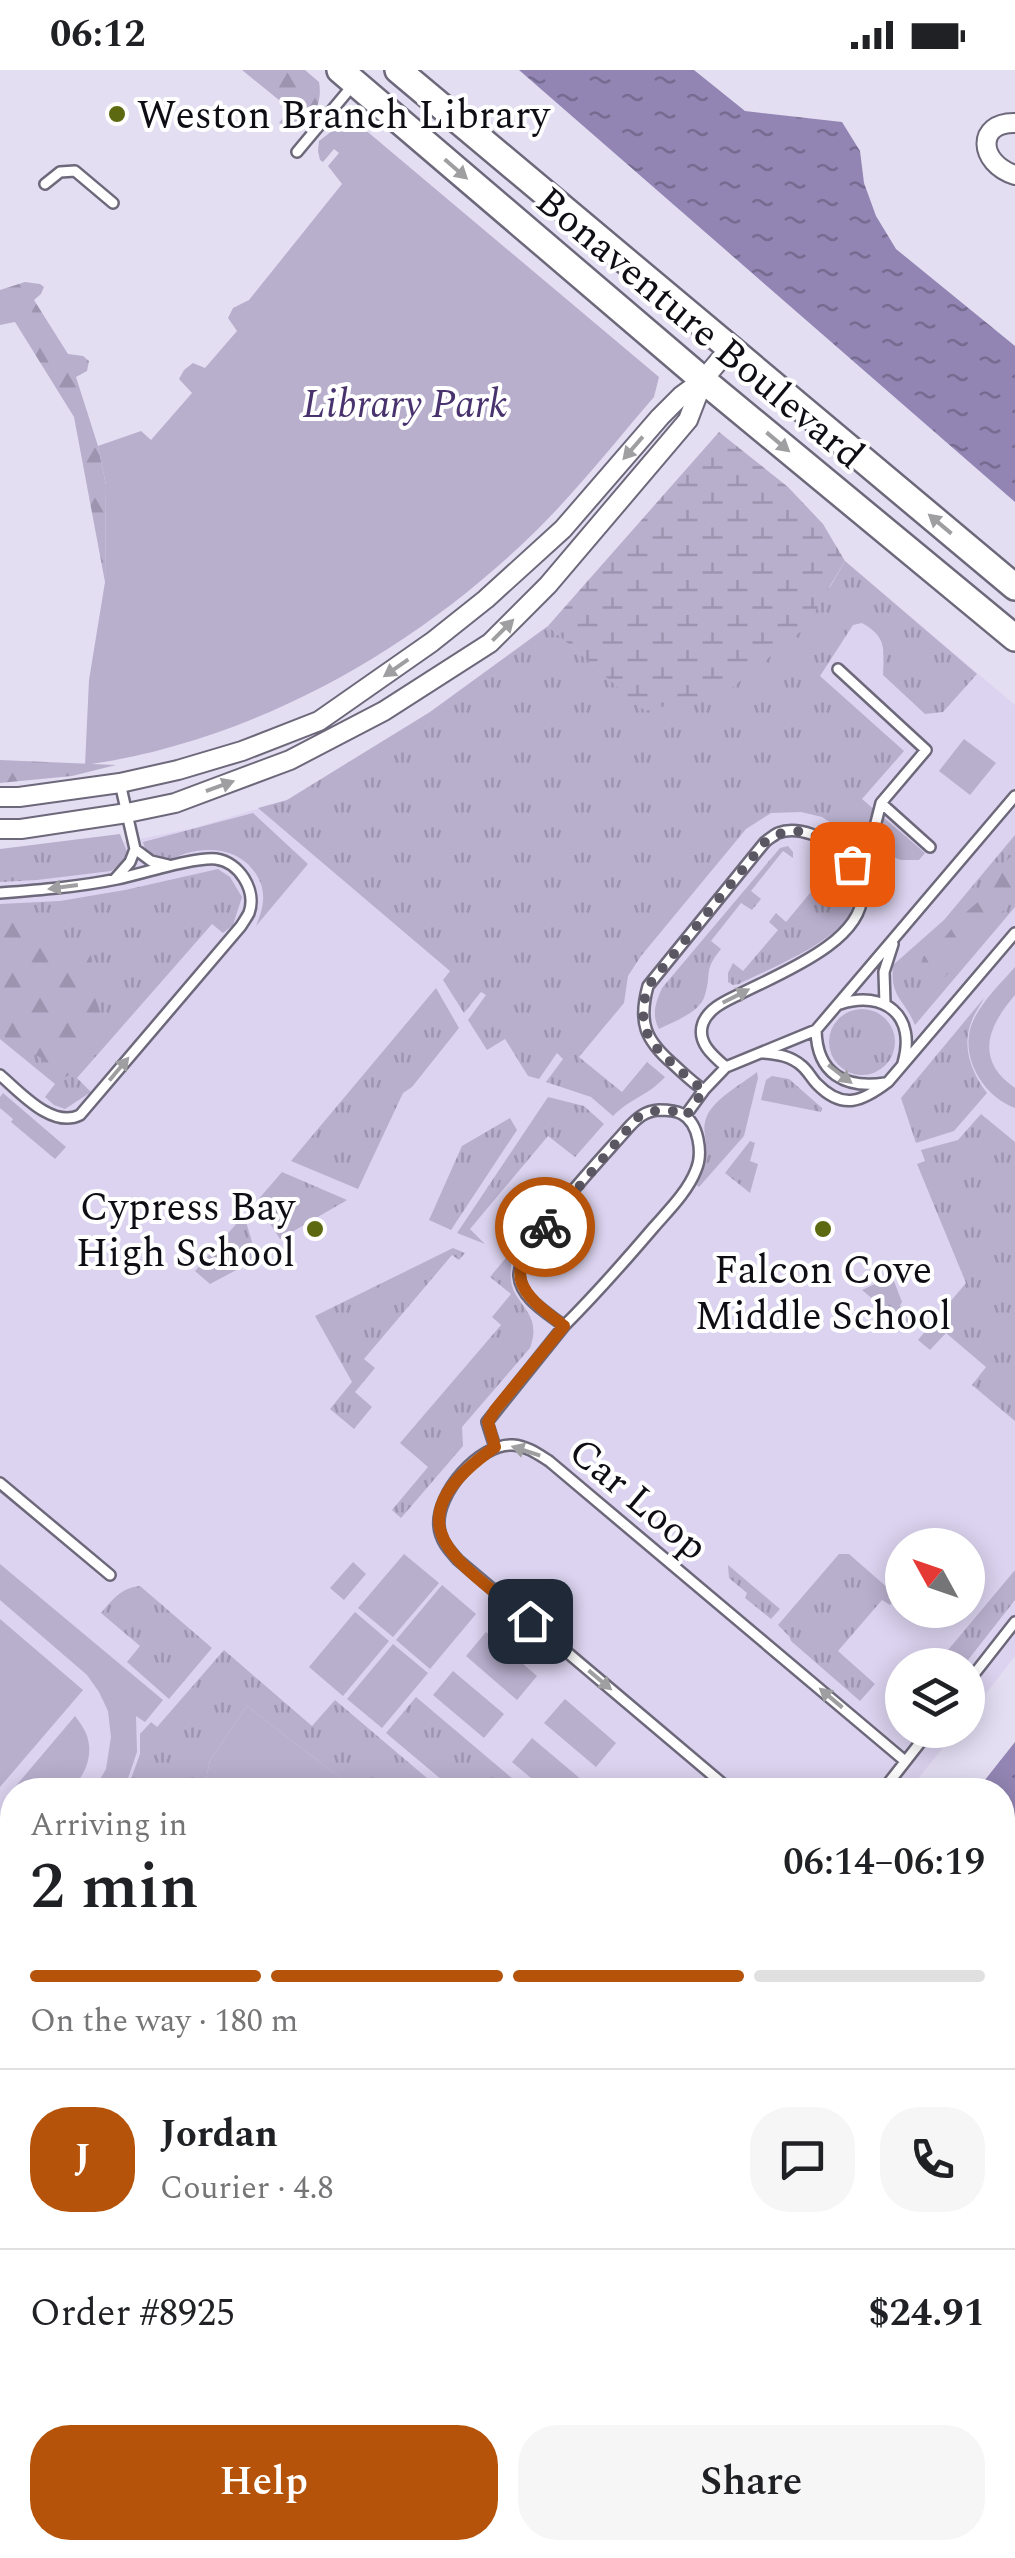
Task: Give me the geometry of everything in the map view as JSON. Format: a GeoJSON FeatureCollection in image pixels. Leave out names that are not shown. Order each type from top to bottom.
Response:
{"type":"FeatureCollection","features":[{"type":"Feature","properties":{"kind":"main road","name":"Bonaventure Boulevard"},"geometry":{"type":"LineString","coordinates":[[398,70],[1015,587]]}},
{"type":"Feature","properties":{"kind":"main road","name":"Bonaventure Boulevard"},"geometry":{"type":"LineString","coordinates":[[348,76],[703,380],[1015,638]]}},
{"type":"Feature","properties":{"kind":"main road"},"geometry":{"type":"LineString","coordinates":[[348,76],[413,92],[454,118]]}},
{"type":"Feature","properties":{"kind":"street"},"geometry":{"type":"LineString","coordinates":[[1015,122],[1000,124],[986,142],[992,162],[1015,176]]}},
{"type":"Feature","properties":{"kind":"street"},"geometry":{"type":"LineString","coordinates":[[0,797],[120,783],[178,770],[320,721],[486,599],[563,528],[660,417],[703,380],[729,349]]}},
{"type":"Feature","properties":{"kind":"street"},"geometry":{"type":"LineString","coordinates":[[0,829],[127,814],[176,803],[290,760],[384,712],[490,643],[548,585],[688,420],[703,380]]}},
{"type":"Feature","properties":{"kind":"lane"},"geometry":{"type":"LineString","coordinates":[[297,152],[348,76]]}},
{"type":"Feature","properties":{"kind":"lane"},"geometry":{"type":"LineString","coordinates":[[44,184],[60,172],[76,171],[113,203]]}},
{"type":"Feature","properties":{"kind":"lane"},"geometry":{"type":"LineString","coordinates":[[838,669],[926,750],[881,802],[860,881]]}},
{"type":"Feature","properties":{"kind":"lane"},"geometry":{"type":"LineString","coordinates":[[115,879],[130,862],[135,849],[120,783]]}},
{"type":"Feature","properties":{"kind":"lane"},"geometry":{"type":"LineString","coordinates":[[881,802],[930,847]]}},
{"type":"Feature","properties":{"kind":"lane"},"geometry":{"type":"LineString","coordinates":[[686,1116],[726,1067],[816,1030],[1012,804]]}},
{"type":"Feature","properties":{"kind":"lane"},"geometry":{"type":"LineString","coordinates":[[704,1090],[649,1039],[642,1006],[648,986],[765,842],[777,833],[795,830],[823,838],[852,864],[860,881],[859,913],[850,927],[809,958],[714,1007],[703,1022],[702,1036],[706,1047],[726,1067]]}},
{"type":"Feature","properties":{"kind":"lane"},"geometry":{"type":"LineString","coordinates":[[135,849],[156,864],[174,866]]}},
{"type":"Feature","properties":{"kind":"lane"},"geometry":{"type":"LineString","coordinates":[[0,892],[57,889],[196,860],[219,859],[235,868],[247,882],[251,897],[249,913],[241,926],[80,1115],[70,1120],[46,1112],[0,1076]]}},
{"type":"Feature","properties":{"kind":"lane"},"geometry":{"type":"LineString","coordinates":[[886,1004],[884,972],[891,948],[906,925]]}},
{"type":"Feature","properties":{"kind":"lane"},"geometry":{"type":"LineString","coordinates":[[764,1052],[800,1064],[818,1085],[839,1100],[866,1098],[888,1082],[1013,934]]}},
{"type":"Feature","properties":{"kind":"lane"},"geometry":{"type":"LineString","coordinates":[[838,1005],[860,998],[886,1004],[899,1017],[906,1033],[902,1066]]}},
{"type":"Feature","properties":{"kind":"lane"},"geometry":{"type":"LineString","coordinates":[[816,1030],[821,1054],[834,1073],[849,1084],[888,1082]]}},
{"type":"Feature","properties":{"kind":"lane"},"geometry":{"type":"LineString","coordinates":[[564,1326],[523,1289],[521,1261],[536,1237],[637,1118],[659,1110],[686,1116],[696,1131],[697,1170],[676,1201],[564,1326],[488,1422],[495,1447],[473,1462],[445,1494],[439,1531],[445,1546],[458,1560],[716,1778]]}},
{"type":"Feature","properties":{"kind":"lane","name":"Car Loop"},"geometry":{"type":"LineString","coordinates":[[495,1447],[514,1445],[550,1460],[906,1762]]}},
{"type":"Feature","properties":{"kind":"lane"},"geometry":{"type":"LineString","coordinates":[[0,1483],[110,1574]]}},
{"type":"Feature","properties":{"kind":"lane"},"geometry":{"type":"LineString","coordinates":[[985,1660],[1015,1622]]}},
{"type":"Feature","properties":{"kind":"lane"},"geometry":{"type":"LineString","coordinates":[[893,1778],[916,1748]]}},
{"type":"Feature","properties":{"kind":"shaded area","name":"Cypress Bay High School"},"geometry":{"type":"Polygon","coordinates":[[[845,561],[1015,705],[1015,1656],[985,1695],[985,1648],[885,1648],[885,1748],[943,1748],[919,1778],[0,1778],[0,862],[55,856],[194,828],[287,800],[430,712],[548,626],[645,710],[830,587],[845,561]]]}},
{"type":"Feature","properties":{"kind":"green space"},"geometry":{"type":"Polygon","coordinates":[[[242,70],[305,70],[319,82],[316,109],[298,125],[279,123],[290,109],[242,70]]]}},
{"type":"Feature","properties":{"kind":"green space","name":"Library Park"},"geometry":{"type":"Polygon","coordinates":[[[350,117],[659,377],[654,397],[538,529],[440,613],[386,650],[330,683],[210,735],[148,753],[85,765],[89,680],[105,582],[106,485],[98,446],[141,431],[151,440],[192,393],[179,379],[184,370],[193,363],[205,368],[237,331],[228,318],[233,308],[249,300],[342,184],[328,166],[339,153],[334,149],[323,162],[319,141],[350,117]]]}},
{"type":"Feature","properties":{"kind":"green space"},"geometry":{"type":"Polygon","coordinates":[[[25,282],[44,287],[34,300],[68,354],[89,361],[87,371],[76,377],[106,485],[105,582],[74,417],[15,322],[0,325],[0,290],[25,282]]]}},
{"type":"Feature","properties":{"kind":"green space"},"geometry":{"type":"Polygon","coordinates":[[[719,432],[788,487],[823,524],[845,561],[805,628],[728,691],[645,711],[548,626],[719,432]]]}},
{"type":"Feature","properties":{"kind":"green space"},"geometry":{"type":"Polygon","coordinates":[[[845,561],[977,674],[943,712],[925,714],[883,675],[880,639],[862,623],[853,625],[820,676],[904,751],[862,799],[925,853],[919,860],[901,860],[869,848],[822,817],[801,812],[771,813],[746,829],[641,956],[628,976],[624,1003],[579,1057],[622,1092],[647,1062],[665,1077],[613,1116],[591,1097],[546,1082],[563,1059],[557,1053],[539,1079],[528,1076],[505,1039],[487,1050],[468,1020],[486,995],[481,992],[464,1013],[443,980],[450,971],[258,808],[287,800],[430,712],[548,626],[645,710],[830,587],[845,561]]]}},
{"type":"Feature","properties":{"kind":"green space"},"geometry":{"type":"Polygon","coordinates":[[[964,739],[996,763],[970,795],[939,771],[964,739]]]}},
{"type":"Feature","properties":{"kind":"green space"},"geometry":{"type":"Polygon","coordinates":[[[0,760],[116,765],[72,776],[0,783],[0,760]]]}},
{"type":"Feature","properties":{"kind":"green space"},"geometry":{"type":"Polygon","coordinates":[[[253,813],[308,864],[256,926],[262,887],[242,860],[225,852],[206,850],[160,861],[149,855],[143,842],[253,813]]]}},
{"type":"Feature","properties":{"kind":"green space"},"geometry":{"type":"Polygon","coordinates":[[[120,834],[127,852],[123,862],[111,871],[0,882],[0,849],[120,834]]]}},
{"type":"Feature","properties":{"kind":"green space"},"geometry":{"type":"Polygon","coordinates":[[[1015,835],[1015,907],[915,1025],[895,991],[893,965],[944,920],[1015,835]]]}},
{"type":"Feature","properties":{"kind":"green space"},"geometry":{"type":"Polygon","coordinates":[[[788,846],[793,858],[783,851],[751,891],[761,899],[752,910],[741,903],[711,941],[721,949],[710,967],[698,1007],[659,1029],[655,1013],[662,988],[780,848],[788,846]]]}},
{"type":"Feature","properties":{"kind":"green space"},"geometry":{"type":"Polygon","coordinates":[[[828,853],[844,874],[851,892],[848,917],[828,937],[798,955],[739,984],[728,982],[733,963],[743,971],[778,930],[769,922],[776,913],[786,922],[820,881],[811,872],[828,853]]]}},
{"type":"Feature","properties":{"kind":"green space"},"geometry":{"type":"Polygon","coordinates":[[[1010,857],[1015,857],[1015,895],[1009,904],[945,977],[925,982],[920,967],[923,957],[985,896],[998,870],[1010,857]]]}},
{"type":"Feature","properties":{"kind":"green space"},"geometry":{"type":"Polygon","coordinates":[[[218,869],[230,877],[242,897],[233,925],[223,933],[212,924],[77,1078],[91,1092],[65,1109],[54,1105],[45,1097],[55,1084],[0,1039],[0,904],[60,901],[218,869]]]}},
{"type":"Feature","properties":{"kind":"green space"},"geometry":{"type":"Polygon","coordinates":[[[0,918],[44,936],[82,940],[92,959],[91,985],[101,1016],[99,1035],[77,1070],[60,1079],[41,1058],[0,1034],[0,918]]]}},
{"type":"Feature","properties":{"kind":"green space"},"geometry":{"type":"Polygon","coordinates":[[[1015,967],[1015,995],[992,1031],[990,1054],[1002,1077],[1015,1088],[1015,1108],[982,1083],[968,1044],[979,1010],[1015,967]]]}},
{"type":"Feature","properties":{"kind":"green space"},"geometry":{"type":"Polygon","coordinates":[[[436,988],[459,1028],[403,1093],[358,1189],[291,1161],[436,988]]]}},
{"type":"Feature","properties":{"kind":"green space"},"geometry":{"type":"Polygon","coordinates":[[[984,998],[967,1039],[972,1068],[987,1093],[954,1131],[916,1143],[901,1098],[984,998]]]}},
{"type":"Feature","properties":{"kind":"green space"},"geometry":{"type":"Polygon","coordinates":[[[862,1009],[875,1011],[885,1019],[893,1029],[893,1055],[885,1065],[875,1073],[862,1075],[849,1073],[839,1065],[831,1055],[829,1042],[831,1029],[839,1019],[849,1011],[862,1009]]]}},
{"type":"Feature","properties":{"kind":"green space"},"geometry":{"type":"Polygon","coordinates":[[[757,1072],[744,1136],[699,1187],[695,1184],[705,1161],[704,1125],[708,1114],[719,1100],[757,1072]]]}},
{"type":"Feature","properties":{"kind":"green space"},"geometry":{"type":"Polygon","coordinates":[[[772,1076],[789,1079],[822,1108],[821,1112],[761,1100],[766,1080],[772,1076]]]}},
{"type":"Feature","properties":{"kind":"green space"},"geometry":{"type":"Polygon","coordinates":[[[3,1093],[66,1147],[55,1159],[11,1122],[13,1119],[0,1108],[3,1093]]]}},
{"type":"Feature","properties":{"kind":"green space"},"geometry":{"type":"Polygon","coordinates":[[[548,1097],[584,1106],[604,1124],[575,1157],[548,1136],[470,1229],[485,1244],[457,1233],[548,1097]]]}},
{"type":"Feature","properties":{"kind":"green space"},"geometry":{"type":"Polygon","coordinates":[[[981,1114],[1015,1142],[1015,1421],[972,1385],[986,1367],[946,1333],[930,1350],[918,1340],[966,1283],[917,1164],[925,1161],[921,1150],[958,1140],[981,1114]]]}},
{"type":"Feature","properties":{"kind":"green space"},"geometry":{"type":"Polygon","coordinates":[[[510,1118],[517,1130],[451,1230],[429,1220],[462,1146],[510,1118]]]}},
{"type":"Feature","properties":{"kind":"green space"},"geometry":{"type":"Polygon","coordinates":[[[750,1141],[755,1143],[750,1161],[758,1164],[750,1193],[725,1173],[750,1141]]]}},
{"type":"Feature","properties":{"kind":"green space"},"geometry":{"type":"Polygon","coordinates":[[[282,1172],[347,1200],[280,1239],[256,1202],[282,1172]]]}},
{"type":"Feature","properties":{"kind":"green space"},"geometry":{"type":"Polygon","coordinates":[[[244,1215],[257,1259],[210,1284],[195,1271],[244,1215]]]}},
{"type":"Feature","properties":{"kind":"green space"},"geometry":{"type":"Polygon","coordinates":[[[515,1247],[511,1283],[533,1325],[530,1348],[462,1427],[463,1446],[401,1518],[392,1510],[428,1467],[400,1443],[501,1325],[492,1317],[511,1294],[490,1277],[515,1247]]]}},
{"type":"Feature","properties":{"kind":"green space"},"geometry":{"type":"Polygon","coordinates":[[[453,1248],[465,1253],[459,1260],[452,1255],[364,1359],[375,1368],[355,1392],[372,1407],[354,1429],[330,1409],[352,1382],[315,1316],[453,1248]]]}},
{"type":"Feature","properties":{"kind":"green space"},"geometry":{"type":"Polygon","coordinates":[[[892,1276],[900,1306],[915,1319],[907,1328],[862,1290],[892,1276]]]}},
{"type":"Feature","properties":{"kind":"green space"},"geometry":{"type":"Polygon","coordinates":[[[404,1554],[439,1583],[393,1637],[358,1608],[404,1554]]]}},
{"type":"Feature","properties":{"kind":"green space"},"geometry":{"type":"Polygon","coordinates":[[[839,1554],[849,1554],[885,1586],[885,1602],[882,1600],[838,1651],[875,1684],[860,1701],[778,1625],[839,1554]]]}},
{"type":"Feature","properties":{"kind":"green space"},"geometry":{"type":"Polygon","coordinates":[[[353,1562],[366,1574],[344,1600],[330,1588],[353,1562]]]}},
{"type":"Feature","properties":{"kind":"green space"},"geometry":{"type":"Polygon","coordinates":[[[0,1564],[163,1700],[145,1722],[136,1716],[137,1752],[128,1778],[101,1778],[111,1737],[108,1711],[87,1675],[0,1600],[0,1564]]]}},
{"type":"Feature","properties":{"kind":"green space"},"geometry":{"type":"Polygon","coordinates":[[[728,1565],[780,1609],[771,1619],[745,1598],[747,1593],[729,1578],[728,1565]]]}},
{"type":"Feature","properties":{"kind":"green space"},"geometry":{"type":"Polygon","coordinates":[[[1015,1570],[1015,1600],[977,1648],[950,1648],[966,1628],[985,1628],[985,1606],[1015,1570]]]}},
{"type":"Feature","properties":{"kind":"green space"},"geometry":{"type":"Polygon","coordinates":[[[442,1585],[476,1614],[430,1669],[396,1640],[442,1585]]]}},
{"type":"Feature","properties":{"kind":"green space"},"geometry":{"type":"Polygon","coordinates":[[[140,1586],[212,1648],[169,1699],[127,1662],[140,1646],[101,1613],[122,1592],[140,1586]]]}},
{"type":"Feature","properties":{"kind":"green space"},"geometry":{"type":"Polygon","coordinates":[[[355,1612],[389,1641],[343,1696],[309,1667],[355,1612]]]}},
{"type":"Feature","properties":{"kind":"green space"},"geometry":{"type":"Polygon","coordinates":[[[0,1619],[83,1690],[8,1778],[0,1778],[0,1619]]]}},
{"type":"Feature","properties":{"kind":"green space"},"geometry":{"type":"Polygon","coordinates":[[[486,1632],[537,1676],[517,1700],[466,1656],[486,1632]]]}},
{"type":"Feature","properties":{"kind":"green space"},"geometry":{"type":"Polygon","coordinates":[[[393,1644],[428,1673],[382,1728],[347,1699],[393,1644]]]}},
{"type":"Feature","properties":{"kind":"green space"},"geometry":{"type":"Polygon","coordinates":[[[224,1650],[312,1726],[335,1700],[427,1778],[340,1778],[247,1706],[210,1760],[206,1778],[131,1778],[140,1754],[140,1734],[151,1722],[157,1727],[224,1650]]]}},
{"type":"Feature","properties":{"kind":"green space"},"geometry":{"type":"Polygon","coordinates":[[[453,1671],[504,1714],[484,1738],[433,1695],[453,1671]]]}},
{"type":"Feature","properties":{"kind":"green space"},"geometry":{"type":"Polygon","coordinates":[[[416,1697],[512,1778],[440,1778],[386,1733],[416,1697]]]}},
{"type":"Feature","properties":{"kind":"green space"},"geometry":{"type":"Polygon","coordinates":[[[565,1699],[616,1743],[596,1767],[544,1723],[565,1699]]]}},
{"type":"Feature","properties":{"kind":"green space"},"geometry":{"type":"Polygon","coordinates":[[[247,1706],[340,1778],[206,1778],[210,1760],[247,1706]]]}},
{"type":"Feature","properties":{"kind":"green space"},"geometry":{"type":"Polygon","coordinates":[[[75,1716],[89,1745],[80,1778],[23,1778],[75,1716]]]}},
{"type":"Feature","properties":{"kind":"green space"},"geometry":{"type":"Polygon","coordinates":[[[532,1738],[579,1778],[531,1778],[512,1762],[532,1738]]]}},
{"type":"Feature","properties":{"kind":"water"},"geometry":{"type":"Polygon","coordinates":[[[519,70],[694,70],[745,111],[842,122],[860,151],[864,183],[876,216],[896,249],[1015,346],[1015,502],[519,70]]]}},
{"type":"Feature","properties":{"kind":"water"},"geometry":{"type":"Polygon","coordinates":[[[1015,1742],[1015,1778],[986,1778],[1015,1742]]]}},
{"type":"Feature","properties":{"kind":"way so far"},"geometry":{"type":"LineString","coordinates":[[545,1227],[637,1118],[659,1110],[686,1116],[704,1090],[649,1039],[642,1006],[648,986],[765,842],[777,833],[795,830],[823,838],[852,864]]}},
{"type":"Feature","properties":{"kind":"place","name":"Weston Branch Library"},"geometry":{"type":"Point","coordinates":[117,114]}},
{"type":"Feature","properties":{"kind":"place","name":"Cypress Bay High School"},"geometry":{"type":"Point","coordinates":[315,1229]}},
{"type":"Feature","properties":{"kind":"place","name":"Falcon Cove Middle School"},"geometry":{"type":"Point","coordinates":[823,1229]}},
{"type":"Feature","properties":{"kind":"route"},"geometry":{"type":"LineString","coordinates":[[530,1621],[445,1546],[439,1531],[439,1513],[445,1494],[473,1462],[495,1447],[488,1422],[495,1410],[564,1326],[533,1301],[523,1289],[519,1275],[521,1261],[545,1227]]}}]}
